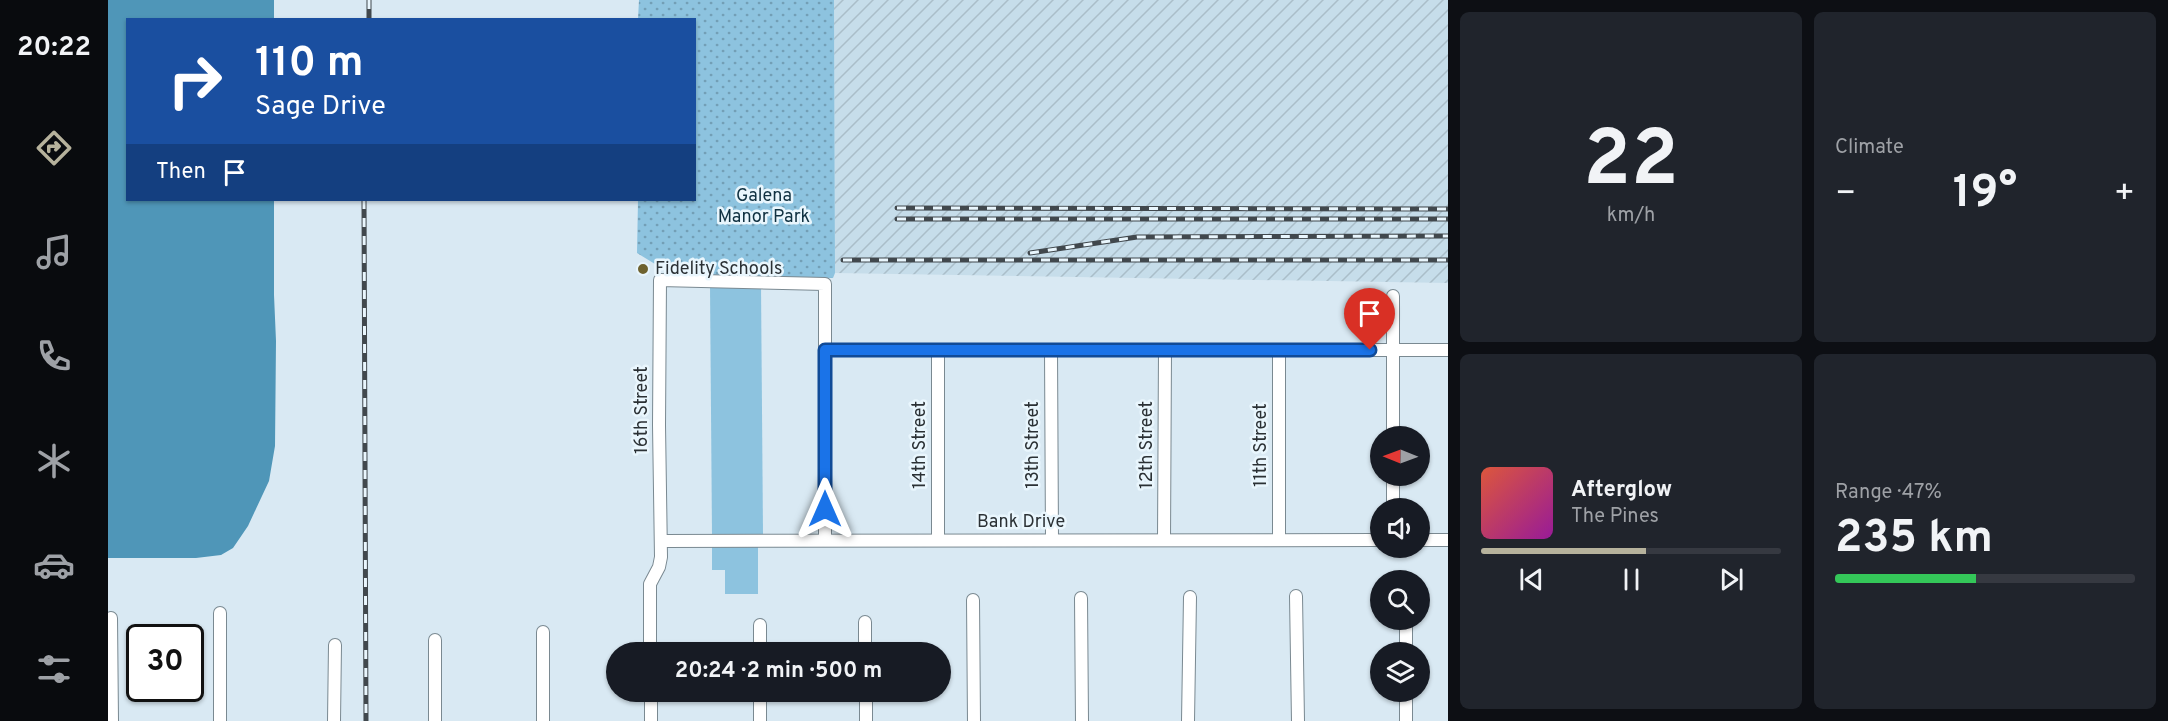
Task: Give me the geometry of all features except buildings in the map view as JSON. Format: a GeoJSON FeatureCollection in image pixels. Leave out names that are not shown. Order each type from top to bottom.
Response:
{"type":"FeatureCollection","features":[{"type":"Feature","properties":{"kind":"street","name":"16th Street"},"geometry":{"type":"LineString","coordinates":[[650,642],[650,584],[659,567],[662,540],[659,424],[660,280],[825,284],[825,350]]}},
{"type":"Feature","properties":{"kind":"street"},"geometry":{"type":"LineString","coordinates":[[1393,296],[1393,426]]}},
{"type":"Feature","properties":{"kind":"street"},"geometry":{"type":"LineString","coordinates":[[825,540],[825,350],[1448,350]]}},
{"type":"Feature","properties":{"kind":"street","name":"14th Street"},"geometry":{"type":"LineString","coordinates":[[938,350],[938,540]]}},
{"type":"Feature","properties":{"kind":"street","name":"13th Street"},"geometry":{"type":"LineString","coordinates":[[1051,350],[1052,540]]}},
{"type":"Feature","properties":{"kind":"street","name":"12th Street"},"geometry":{"type":"LineString","coordinates":[[1164,540],[1165,350]]}},
{"type":"Feature","properties":{"kind":"street","name":"11th Street"},"geometry":{"type":"LineString","coordinates":[[1279,350],[1279,540]]}},
{"type":"Feature","properties":{"kind":"street","name":"Bank Drive"},"geometry":{"type":"LineString","coordinates":[[662,540],[1370,540]]}},
{"type":"Feature","properties":{"kind":"street"},"geometry":{"type":"LineString","coordinates":[[1430,540],[1448,540]]}},
{"type":"Feature","properties":{"kind":"street"},"geometry":{"type":"LineString","coordinates":[[1296,596],[1298,721]]}},
{"type":"Feature","properties":{"kind":"street"},"geometry":{"type":"LineString","coordinates":[[1188,721],[1190,597]]}},
{"type":"Feature","properties":{"kind":"street"},"geometry":{"type":"LineString","coordinates":[[1081,598],[1082,721]]}},
{"type":"Feature","properties":{"kind":"street"},"geometry":{"type":"LineString","coordinates":[[973,600],[974,721]]}},
{"type":"Feature","properties":{"kind":"street"},"geometry":{"type":"LineString","coordinates":[[220,613],[220,721]]}},
{"type":"Feature","properties":{"kind":"street"},"geometry":{"type":"LineString","coordinates":[[111,618],[112,721]]}},
{"type":"Feature","properties":{"kind":"street"},"geometry":{"type":"LineString","coordinates":[[865,622],[865,642]]}},
{"type":"Feature","properties":{"kind":"street"},"geometry":{"type":"LineString","coordinates":[[760,625],[760,642]]}},
{"type":"Feature","properties":{"kind":"street"},"geometry":{"type":"LineString","coordinates":[[543,632],[543,721]]}},
{"type":"Feature","properties":{"kind":"street"},"geometry":{"type":"LineString","coordinates":[[435,640],[435,721]]}},
{"type":"Feature","properties":{"kind":"street"},"geometry":{"type":"LineString","coordinates":[[334,721],[335,645]]}},
{"type":"Feature","properties":{"kind":"street"},"geometry":{"type":"LineString","coordinates":[[651,702],[651,721]]}},
{"type":"Feature","properties":{"kind":"street"},"geometry":{"type":"LineString","coordinates":[[760,702],[760,721]]}},
{"type":"Feature","properties":{"kind":"street"},"geometry":{"type":"LineString","coordinates":[[866,702],[866,721]]}},
{"type":"Feature","properties":{"kind":"street"},"geometry":{"type":"LineString","coordinates":[[1406,702],[1406,721]]}},
{"type":"Feature","properties":{"kind":"shaded area"},"geometry":{"type":"Polygon","coordinates":[[[108,0],[274,0],[274,18],[126,18],[126,201],[274,201],[275,446],[269,481],[248,526],[233,548],[221,555],[196,558],[108,558],[108,0]]]}},
{"type":"Feature","properties":{"kind":"shaded area"},"geometry":{"type":"Polygon","coordinates":[[[834,0],[1448,0],[1448,283],[835,273],[834,0]]]}},
{"type":"Feature","properties":{"kind":"green space","name":"Galena Manor Park"},"geometry":{"type":"Polygon","coordinates":[[[639,0],[834,0],[835,273],[833,278],[670,277],[668,272],[637,253],[638,201],[696,201],[696,18],[638,18],[639,0]]]}},
{"type":"Feature","properties":{"kind":"green space"},"geometry":{"type":"Polygon","coordinates":[[[761,285],[763,535],[712,535],[710,286],[761,285]]]}},
{"type":"Feature","properties":{"kind":"green space"},"geometry":{"type":"Polygon","coordinates":[[[712,546],[758,546],[758,594],[725,594],[725,570],[712,570],[712,546]]]}},
{"type":"Feature","properties":{"kind":"railway"},"geometry":{"type":"LineString","coordinates":[[369,0],[369,18]]}},
{"type":"Feature","properties":{"kind":"railway"},"geometry":{"type":"LineString","coordinates":[[364,201],[366,721]]}},
{"type":"Feature","properties":{"kind":"railway"},"geometry":{"type":"LineString","coordinates":[[897,208],[1448,209]]}},
{"type":"Feature","properties":{"kind":"railway"},"geometry":{"type":"LineString","coordinates":[[897,219],[1448,219]]}},
{"type":"Feature","properties":{"kind":"railway"},"geometry":{"type":"LineString","coordinates":[[1030,253],[1137,237],[1448,236]]}},
{"type":"Feature","properties":{"kind":"railway"},"geometry":{"type":"LineString","coordinates":[[843,260],[1448,260]]}},
{"type":"Feature","properties":{"kind":"place","name":"Fidelity Schools"},"geometry":{"type":"Point","coordinates":[643,269]}},
{"type":"Feature","properties":{"kind":"route"},"geometry":{"type":"LineString","coordinates":[[825,509],[825,350],[1370,350]]}}]}
